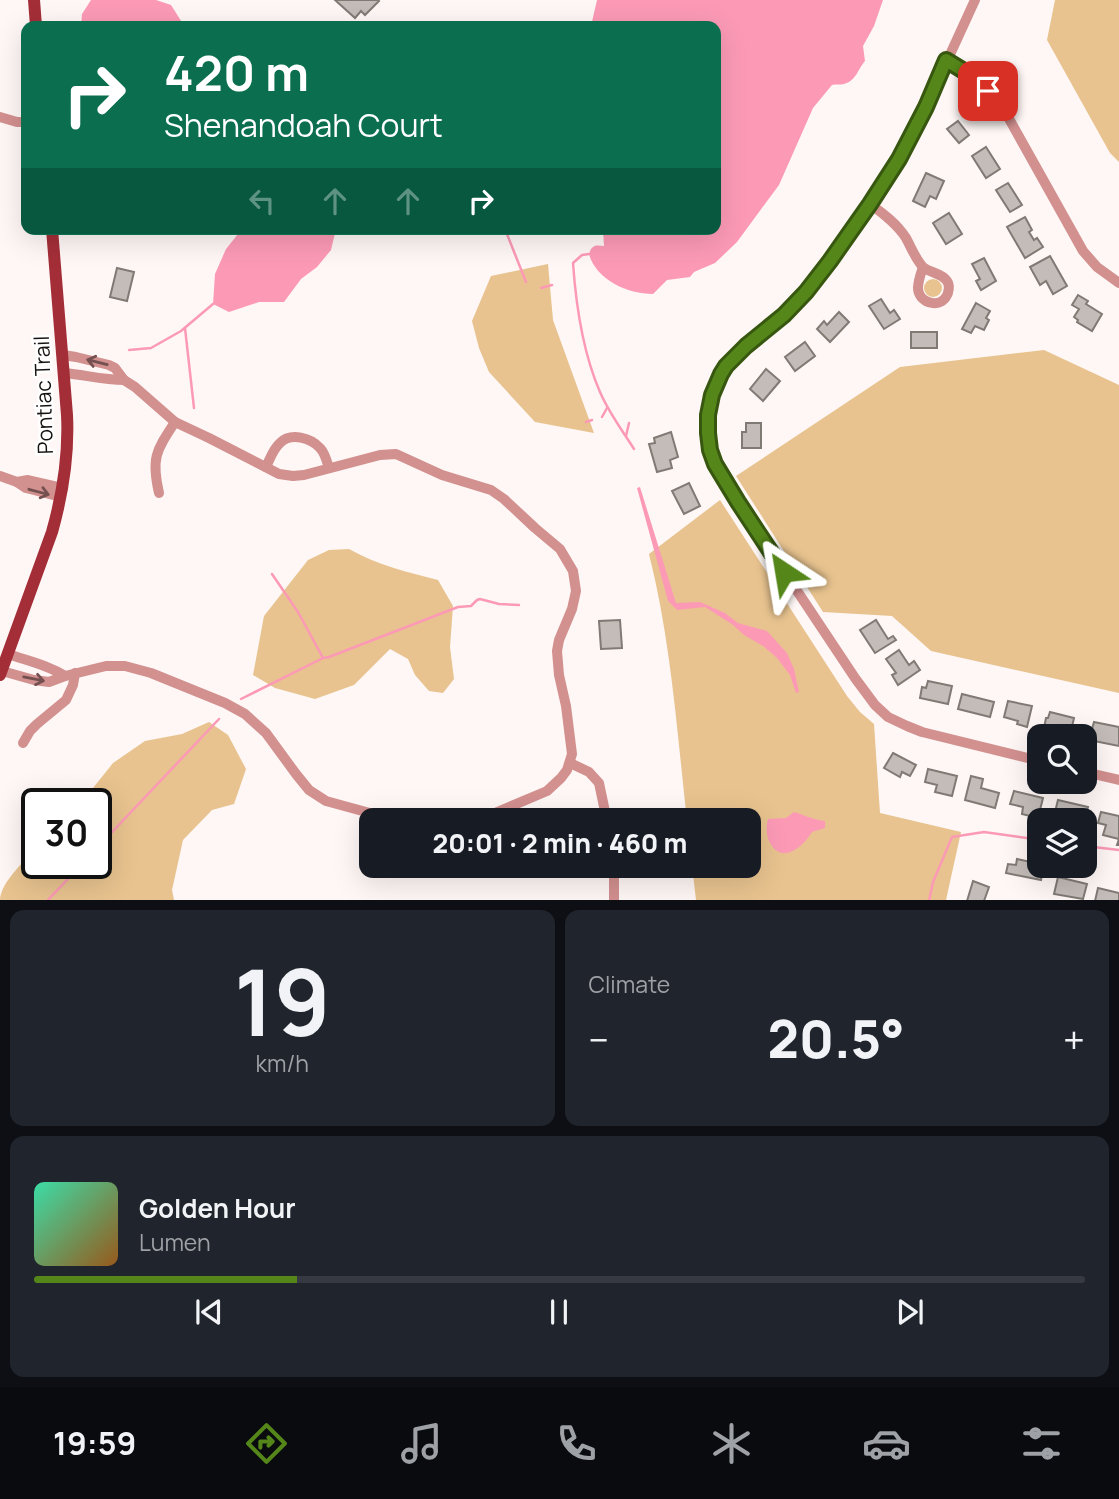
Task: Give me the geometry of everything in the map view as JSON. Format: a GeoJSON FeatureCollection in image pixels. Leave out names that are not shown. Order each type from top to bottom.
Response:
{"type":"FeatureCollection","features":[{"type":"Feature","properties":{"kind":"main road"},"geometry":{"type":"LineString","coordinates":[[34,0],[36,21]]}},
{"type":"Feature","properties":{"kind":"main road","name":"Pontiac Trail"},"geometry":{"type":"LineString","coordinates":[[1,673],[52,532],[62,493],[69,441],[53,235]]}},
{"type":"Feature","properties":{"kind":"street"},"geometry":{"type":"LineString","coordinates":[[975,0],[926,107],[886,181],[806,292],[726,366],[716,385],[708,415],[708,433],[715,464],[738,502],[875,705],[888,717],[922,732],[1027,758]]}},
{"type":"Feature","properties":{"kind":"street"},"geometry":{"type":"LineString","coordinates":[[946,60],[972,76],[1003,108],[1083,251],[1097,267],[1119,283]]}},
{"type":"Feature","properties":{"kind":"street"},"geometry":{"type":"LineString","coordinates":[[0,117],[21,122]]}},
{"type":"Feature","properties":{"kind":"street"},"geometry":{"type":"LineString","coordinates":[[870,204],[888,217],[904,235],[923,267]]}},
{"type":"Feature","properties":{"kind":"street"},"geometry":{"type":"LineString","coordinates":[[63,355],[115,368],[124,380],[175,422],[279,474],[293,476],[380,455],[397,454],[442,475],[491,490],[505,499],[560,549],[573,571],[576,591],[557,651],[572,754],[561,778],[547,791],[507,808]]}},
{"type":"Feature","properties":{"kind":"street"},"geometry":{"type":"LineString","coordinates":[[65,373],[124,380]]}},
{"type":"Feature","properties":{"kind":"street"},"geometry":{"type":"LineString","coordinates":[[159,493],[154,462],[162,441],[175,422]]}},
{"type":"Feature","properties":{"kind":"street"},"geometry":{"type":"LineString","coordinates":[[266,467],[280,443],[288,437],[311,441],[321,449],[329,468]]}},
{"type":"Feature","properties":{"kind":"street"},"geometry":{"type":"LineString","coordinates":[[0,476],[17,482],[28,480],[62,493]]}},
{"type":"Feature","properties":{"kind":"street"},"geometry":{"type":"LineString","coordinates":[[8,654],[70,675]]}},
{"type":"Feature","properties":{"kind":"street"},"geometry":{"type":"LineString","coordinates":[[1,673],[49,682],[106,666],[125,666],[151,673],[225,703],[245,715],[266,733],[309,790],[326,801],[359,810]]}},
{"type":"Feature","properties":{"kind":"street"},"geometry":{"type":"LineString","coordinates":[[23,743],[37,724],[66,700],[73,685],[70,675]]}},
{"type":"Feature","properties":{"kind":"street"},"geometry":{"type":"LineString","coordinates":[[569,763],[589,772],[599,783],[604,808]]}},
{"type":"Feature","properties":{"kind":"street"},"geometry":{"type":"LineString","coordinates":[[1097,774],[1119,779]]}},
{"type":"Feature","properties":{"kind":"street"},"geometry":{"type":"LineString","coordinates":[[614,878],[614,900]]}},
{"type":"Feature","properties":{"kind":"shaded area"},"geometry":{"type":"Polygon","coordinates":[[[91,0],[156,0],[171,5],[181,21],[81,21],[82,14],[91,0]]]}},
{"type":"Feature","properties":{"kind":"shaded area"},"geometry":{"type":"Polygon","coordinates":[[[597,0],[883,0],[874,26],[863,46],[865,61],[851,80],[832,85],[813,108],[779,185],[737,242],[715,263],[694,272],[690,277],[667,280],[653,294],[614,284],[598,271],[589,254],[594,246],[604,246],[603,235],[721,235],[721,21],[592,21],[597,0]]]}},
{"type":"Feature","properties":{"kind":"shaded area"},"geometry":{"type":"Polygon","coordinates":[[[1055,0],[1119,0],[1119,162],[1110,153],[1047,40],[1055,0]]]}},
{"type":"Feature","properties":{"kind":"shaded area"},"geometry":{"type":"Polygon","coordinates":[[[237,235],[335,235],[331,250],[317,267],[301,279],[284,302],[259,302],[229,312],[213,304],[215,274],[226,249],[237,235]]]}},
{"type":"Feature","properties":{"kind":"shaded area"},"geometry":{"type":"Polygon","coordinates":[[[548,264],[553,320],[594,433],[535,422],[489,372],[479,348],[472,321],[491,276],[548,264]]]}},
{"type":"Feature","properties":{"kind":"shaded area"},"geometry":{"type":"Polygon","coordinates":[[[933,279],[939,282],[942,288],[939,294],[933,297],[927,294],[924,288],[927,282],[933,279]]]}},
{"type":"Feature","properties":{"kind":"shaded area"},"geometry":{"type":"Polygon","coordinates":[[[1044,350],[1119,385],[1119,693],[931,651],[892,616],[823,612],[736,476],[900,367],[1044,350]]]}},
{"type":"Feature","properties":{"kind":"shaded area"},"geometry":{"type":"Polygon","coordinates":[[[640,487],[676,603],[700,602],[725,613],[738,623],[767,631],[787,653],[799,692],[796,693],[790,675],[777,658],[733,625],[705,607],[677,610],[668,601],[637,488],[640,487]]]}},
{"type":"Feature","properties":{"kind":"shaded area"},"geometry":{"type":"Polygon","coordinates":[[[720,500],[847,696],[874,724],[880,813],[961,832],[946,900],[696,900],[693,878],[761,878],[761,808],[686,808],[668,653],[649,554],[720,500]]]}},
{"type":"Feature","properties":{"kind":"shaded area"},"geometry":{"type":"Polygon","coordinates":[[[349,549],[381,564],[438,580],[453,606],[450,647],[454,679],[443,693],[429,691],[415,675],[408,659],[390,649],[354,685],[315,699],[275,688],[253,675],[264,616],[308,560],[329,550],[349,549]]]}},
{"type":"Feature","properties":{"kind":"shaded area"},"geometry":{"type":"Polygon","coordinates":[[[209,722],[228,735],[246,769],[234,804],[212,810],[183,840],[172,890],[174,900],[0,900],[8,880],[21,865],[21,879],[112,879],[112,788],[93,788],[113,763],[145,741],[182,734],[209,722]]]}},
{"type":"Feature","properties":{"kind":"shaded area"},"geometry":{"type":"Polygon","coordinates":[[[794,812],[825,821],[825,828],[812,832],[792,852],[780,852],[768,838],[768,819],[786,818],[794,812]]]}},
{"type":"Feature","properties":{"kind":"building"},"geometry":{"type":"Polygon","coordinates":[[[335,0],[379,1],[365,15],[361,11],[355,18],[335,0]]]}},
{"type":"Feature","properties":{"kind":"building"},"geometry":{"type":"Polygon","coordinates":[[[958,121],[969,135],[959,143],[947,129],[958,121]]]}},
{"type":"Feature","properties":{"kind":"building"},"geometry":{"type":"Polygon","coordinates":[[[986,147],[1000,169],[986,178],[972,156],[986,147]]]}},
{"type":"Feature","properties":{"kind":"building"},"geometry":{"type":"Polygon","coordinates":[[[926,173],[944,181],[936,199],[930,196],[925,207],[913,201],[926,173]]]}},
{"type":"Feature","properties":{"kind":"building"},"geometry":{"type":"Polygon","coordinates":[[[1008,183],[1022,205],[1010,212],[996,190],[1008,183]]]}},
{"type":"Feature","properties":{"kind":"building"},"geometry":{"type":"Polygon","coordinates":[[[949,213],[962,234],[946,244],[933,223],[949,213]]]}},
{"type":"Feature","properties":{"kind":"building"},"geometry":{"type":"Polygon","coordinates":[[[1025,217],[1032,230],[1029,232],[1043,247],[1025,258],[1007,227],[1025,217]]]}},
{"type":"Feature","properties":{"kind":"building"},"geometry":{"type":"Polygon","coordinates":[[[1050,256],[1067,286],[1053,294],[1046,281],[1040,285],[1030,267],[1050,256]]]}},
{"type":"Feature","properties":{"kind":"building"},"geometry":{"type":"Polygon","coordinates":[[[984,258],[996,281],[981,290],[976,281],[980,279],[972,264],[984,258]]]}},
{"type":"Feature","properties":{"kind":"building"},"geometry":{"type":"Polygon","coordinates":[[[117,268],[134,272],[127,301],[110,297],[117,268]]]}},
{"type":"Feature","properties":{"kind":"building"},"geometry":{"type":"Polygon","coordinates":[[[1078,295],[1102,314],[1092,331],[1077,322],[1074,317],[1079,309],[1072,305],[1078,295]]]}},
{"type":"Feature","properties":{"kind":"building"},"geometry":{"type":"Polygon","coordinates":[[[881,299],[890,313],[894,310],[900,319],[884,329],[869,306],[881,299]]]}},
{"type":"Feature","properties":{"kind":"building"},"geometry":{"type":"Polygon","coordinates":[[[976,303],[990,311],[986,318],[989,320],[984,330],[975,326],[971,333],[962,329],[976,303]]]}},
{"type":"Feature","properties":{"kind":"building"},"geometry":{"type":"Polygon","coordinates":[[[839,312],[849,322],[830,342],[817,329],[824,321],[827,325],[839,312]]]}},
{"type":"Feature","properties":{"kind":"building"},"geometry":{"type":"Polygon","coordinates":[[[911,332],[937,332],[937,348],[911,348],[911,332]]]}},
{"type":"Feature","properties":{"kind":"building"},"geometry":{"type":"Polygon","coordinates":[[[805,342],[815,356],[795,371],[785,357],[805,342]]]}},
{"type":"Feature","properties":{"kind":"building"},"geometry":{"type":"Polygon","coordinates":[[[766,369],[780,381],[763,401],[750,389],[766,369]]]}},
{"type":"Feature","properties":{"kind":"building"},"geometry":{"type":"Polygon","coordinates":[[[746,423],[761,423],[761,448],[742,448],[742,432],[746,432],[746,423]]]}},
{"type":"Feature","properties":{"kind":"building"},"geometry":{"type":"Polygon","coordinates":[[[671,432],[678,457],[670,460],[672,468],[657,472],[649,444],[655,443],[654,438],[671,432]]]}},
{"type":"Feature","properties":{"kind":"building"},"geometry":{"type":"Polygon","coordinates":[[[689,483],[700,506],[684,514],[672,491],[689,483]]]}},
{"type":"Feature","properties":{"kind":"building"},"geometry":{"type":"Polygon","coordinates":[[[620,620],[622,648],[601,649],[599,621],[620,620]]]}},
{"type":"Feature","properties":{"kind":"building"},"geometry":{"type":"Polygon","coordinates":[[[876,620],[888,639],[893,636],[896,640],[875,653],[860,630],[876,620]]]}},
{"type":"Feature","properties":{"kind":"building"},"geometry":{"type":"Polygon","coordinates":[[[899,650],[909,665],[914,661],[920,670],[898,685],[892,675],[896,673],[886,659],[899,650]]]}},
{"type":"Feature","properties":{"kind":"building"},"geometry":{"type":"Polygon","coordinates":[[[928,681],[952,686],[948,704],[920,698],[922,687],[926,688],[928,681]]]}},
{"type":"Feature","properties":{"kind":"building"},"geometry":{"type":"Polygon","coordinates":[[[962,694],[994,702],[990,717],[958,709],[962,694]]]}},
{"type":"Feature","properties":{"kind":"building"},"geometry":{"type":"Polygon","coordinates":[[[1008,701],[1032,706],[1027,727],[1004,717],[1008,701]]]}},
{"type":"Feature","properties":{"kind":"building"},"geometry":{"type":"Polygon","coordinates":[[[1050,712],[1074,718],[1073,724],[1045,724],[1050,712]]]}},
{"type":"Feature","properties":{"kind":"building"},"geometry":{"type":"Polygon","coordinates":[[[1094,722],[1119,727],[1119,746],[1097,742],[1097,724],[1094,722]]]}},
{"type":"Feature","properties":{"kind":"building"},"geometry":{"type":"Polygon","coordinates":[[[893,753],[916,765],[910,776],[902,772],[900,777],[884,768],[893,753]]]}},
{"type":"Feature","properties":{"kind":"building"},"geometry":{"type":"Polygon","coordinates":[[[928,769],[957,776],[952,796],[935,792],[937,785],[925,782],[928,769]]]}},
{"type":"Feature","properties":{"kind":"building"},"geometry":{"type":"Polygon","coordinates":[[[971,776],[983,779],[981,788],[999,793],[995,808],[965,800],[971,776]]]}},
{"type":"Feature","properties":{"kind":"building"},"geometry":{"type":"Polygon","coordinates":[[[1014,791],[1043,798],[1040,808],[1027,808],[1027,815],[1022,814],[1023,807],[1010,804],[1014,791]]]}},
{"type":"Feature","properties":{"kind":"building"},"geometry":{"type":"Polygon","coordinates":[[[1058,800],[1088,807],[1088,808],[1056,808],[1058,800]]]}},
{"type":"Feature","properties":{"kind":"building"},"geometry":{"type":"Polygon","coordinates":[[[1101,812],[1119,816],[1119,839],[1103,835],[1106,825],[1098,823],[1101,812]]]}},
{"type":"Feature","properties":{"kind":"building"},"geometry":{"type":"Polygon","coordinates":[[[1017,859],[1027,861],[1027,877],[1006,873],[1008,864],[1016,865],[1017,859]]]}},
{"type":"Feature","properties":{"kind":"building"},"geometry":{"type":"Polygon","coordinates":[[[1058,878],[1087,884],[1083,899],[1054,894],[1058,878]]]}},
{"type":"Feature","properties":{"kind":"building"},"geometry":{"type":"Polygon","coordinates":[[[973,881],[989,887],[984,900],[967,900],[973,881]]]}},
{"type":"Feature","properties":{"kind":"building"},"geometry":{"type":"Polygon","coordinates":[[[1098,888],[1119,893],[1119,900],[1095,900],[1098,888]]]}},
{"type":"Feature","properties":{"kind":"waterway"},"geometry":{"type":"LineString","coordinates":[[507,235],[526,282]]}},
{"type":"Feature","properties":{"kind":"waterway"},"geometry":{"type":"LineString","coordinates":[[589,254],[582,255],[573,263],[578,312],[585,345],[604,400],[634,449]]}},
{"type":"Feature","properties":{"kind":"waterway"},"geometry":{"type":"LineString","coordinates":[[541,288],[552,285]]}},
{"type":"Feature","properties":{"kind":"waterway"},"geometry":{"type":"LineString","coordinates":[[129,350],[151,348],[181,331],[213,304]]}},
{"type":"Feature","properties":{"kind":"waterway"},"geometry":{"type":"LineString","coordinates":[[185,328],[194,408]]}},
{"type":"Feature","properties":{"kind":"waterway"},"geometry":{"type":"LineString","coordinates":[[602,417],[607,408]]}},
{"type":"Feature","properties":{"kind":"waterway"},"geometry":{"type":"LineString","coordinates":[[586,422],[592,420]]}},
{"type":"Feature","properties":{"kind":"waterway"},"geometry":{"type":"LineString","coordinates":[[626,436],[629,423]]}},
{"type":"Feature","properties":{"kind":"waterway"},"geometry":{"type":"LineString","coordinates":[[272,574],[298,612],[323,658]]}},
{"type":"Feature","properties":{"kind":"waterway"},"geometry":{"type":"LineString","coordinates":[[241,699],[323,658],[458,607],[471,606],[477,600],[519,605]]}},
{"type":"Feature","properties":{"kind":"waterway"},"geometry":{"type":"LineString","coordinates":[[112,832],[219,719]]}},
{"type":"Feature","properties":{"kind":"waterway"},"geometry":{"type":"LineString","coordinates":[[929,900],[933,882],[952,837],[984,832],[1027,838]]}},
{"type":"Feature","properties":{"kind":"waterway"},"geometry":{"type":"LineString","coordinates":[[1097,847],[1119,850]]}},
{"type":"Feature","properties":{"kind":"waterway"},"geometry":{"type":"LineString","coordinates":[[48,900],[68,879]]}},
{"type":"Feature","properties":{"kind":"route"},"geometry":{"type":"LineString","coordinates":[[784,572],[715,464],[710,450],[708,415],[716,385],[726,366],[784,315],[830,261],[899,159],[946,60],[972,76],[988,91]]}}]}
